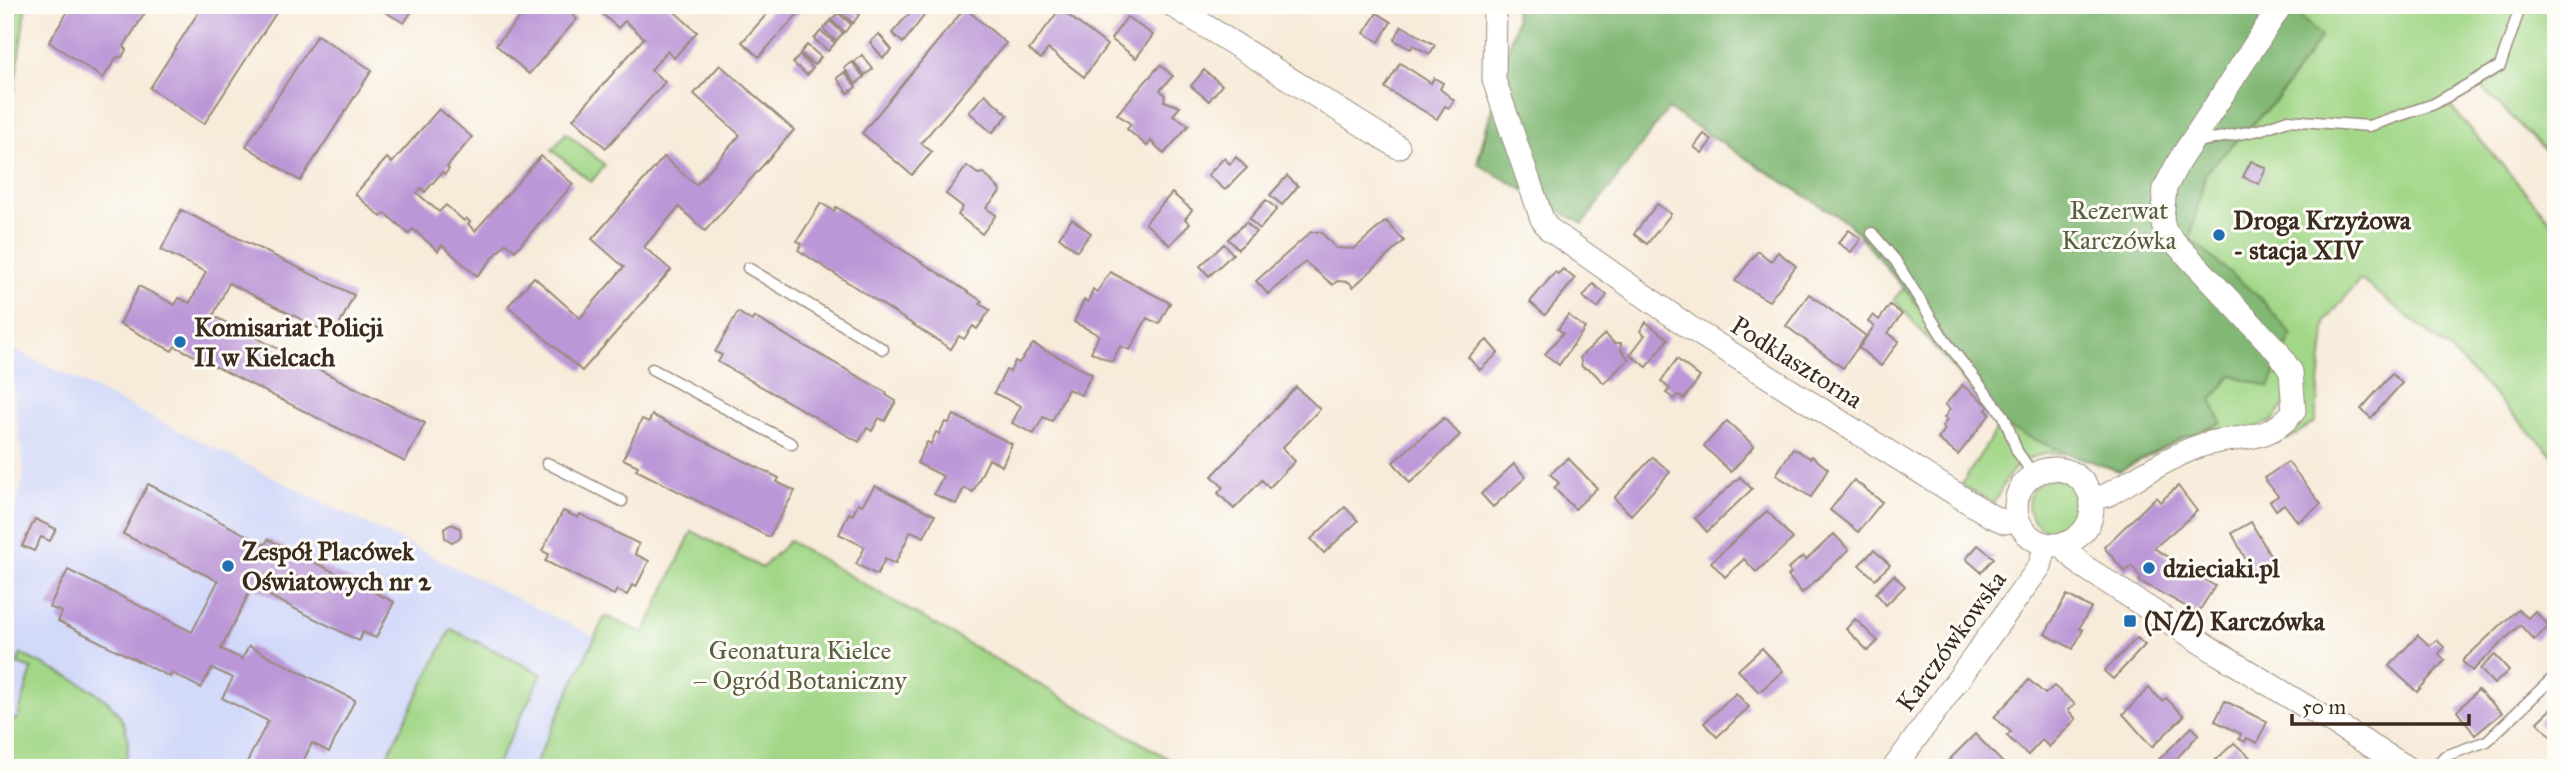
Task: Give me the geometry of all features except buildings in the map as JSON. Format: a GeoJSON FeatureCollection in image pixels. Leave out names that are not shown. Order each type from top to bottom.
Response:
{"type":"FeatureCollection","features":[{"type":"Feature","properties":{"kind":"street"},"geometry":{"type":"LineString","coordinates":[[1172,5],[1398,147]]}},
{"type":"Feature","properties":{"kind":"street","name":"Podklasztorna"},"geometry":{"type":"LineString","coordinates":[[1495,5],[1494,80],[1542,219],[1555,234],[1689,327],[1992,516],[2005,522],[2017,520],[2030,538],[2056,544],[2103,579],[2219,654],[2408,768]]}},
{"type":"Feature","properties":{"kind":"street"},"geometry":{"type":"LineString","coordinates":[[2092,499],[2107,495],[2148,470],[2197,446],[2266,435],[2285,423],[2294,411],[2291,372],[2278,352],[2165,232],[2162,219],[2165,188],[2189,144],[2281,5]]}},
{"type":"Feature","properties":{"kind":"street"},"geometry":{"type":"LineString","coordinates":[[2017,520],[2015,510],[2019,489],[2033,474],[2057,468],[2069,471],[2087,488],[2092,499],[2092,513],[2087,526],[2078,537],[2056,544]]}},
{"type":"Feature","properties":{"kind":"street","name":"Karczówkowska"},"geometry":{"type":"LineString","coordinates":[[1894,768],[2056,544]]}},
{"type":"Feature","properties":{"kind":"lane"},"geometry":{"type":"LineString","coordinates":[[2189,144],[2259,130],[2288,120],[2368,126],[2434,104],[2501,66],[2521,5]]}},
{"type":"Feature","properties":{"kind":"lane"},"geometry":{"type":"LineString","coordinates":[[1872,233],[1895,260],[1944,339],[2004,416],[2017,451],[2033,474]]}},
{"type":"Feature","properties":{"kind":"lane"},"geometry":{"type":"LineString","coordinates":[[748,268],[883,349]]}},
{"type":"Feature","properties":{"kind":"lane"},"geometry":{"type":"LineString","coordinates":[[652,369],[792,444]]}},
{"type":"Feature","properties":{"kind":"lane"},"geometry":{"type":"LineString","coordinates":[[547,463],[622,501]]}},
{"type":"Feature","properties":{"kind":"lane"},"geometry":{"type":"LineString","coordinates":[[2434,768],[2445,756],[2487,741],[2556,675]]}},
{"type":"Feature","properties":{"kind":"shaded area","name":"Zespół Placówek Oświatowych nr 2"},"geometry":{"type":"Polygon","coordinates":[[[8,346],[595,637],[533,768],[5,768],[5,555],[24,473],[8,346]]]}},
{"type":"Feature","properties":{"kind":"green space"},"geometry":{"type":"Polygon","coordinates":[[[12,5],[26,5],[14,91],[5,87],[5,47],[12,5]]]}},
{"type":"Feature","properties":{"kind":"green space","name":"Rezerwat Karczówka"},"geometry":{"type":"Polygon","coordinates":[[[1515,5],[2272,5],[2300,16],[2321,37],[2279,97],[2206,172],[2190,239],[2260,298],[2292,335],[2269,387],[2232,375],[2211,400],[2222,423],[2181,439],[2119,471],[2061,451],[2001,425],[1932,322],[1850,224],[1668,109],[1583,224],[1478,164],[1516,22],[1515,5]]]}},
{"type":"Feature","properties":{"kind":"green space","name":"Rezerwat Karczówka"},"geometry":{"type":"Polygon","coordinates":[[[1520,5],[2556,5],[2556,161],[2481,87],[2449,104],[2556,227],[2556,458],[2450,350],[2360,279],[2326,321],[2315,422],[2287,440],[2283,436],[2288,399],[2273,421],[2253,428],[2206,430],[2181,439],[2119,471],[2065,454],[2038,455],[2014,469],[1994,503],[1961,485],[2000,424],[1894,299],[1905,287],[1850,224],[1668,109],[1582,221],[1478,158],[1520,5]]]}},
{"type":"Feature","properties":{"kind":"green space"},"geometry":{"type":"Polygon","coordinates":[[[566,133],[605,165],[591,182],[552,150],[566,133]]]}},
{"type":"Feature","properties":{"kind":"green space"},"geometry":{"type":"Polygon","coordinates":[[[2054,479],[2073,486],[2080,505],[2073,524],[2054,531],[2035,524],[2028,505],[2035,486],[2054,479]]]}},
{"type":"Feature","properties":{"kind":"green space","name":"Geonatura Kielce – Ogród Botaniczny"},"geometry":{"type":"Polygon","coordinates":[[[692,531],[762,568],[789,541],[1185,768],[533,768],[605,616],[644,633],[692,531]]]}},
{"type":"Feature","properties":{"kind":"green space"},"geometry":{"type":"Polygon","coordinates":[[[451,629],[542,674],[495,768],[381,768],[451,629]]]}},
{"type":"Feature","properties":{"kind":"green space"},"geometry":{"type":"Polygon","coordinates":[[[21,654],[81,683],[115,709],[125,725],[128,745],[123,768],[5,768],[5,717],[17,720],[32,669],[17,664],[21,654]]]}},
{"type":"Feature","properties":{"kind":"place","name":"Droga Krzyżowa - stacja XIV"},"geometry":{"type":"Point","coordinates":[2219,235]}},
{"type":"Feature","properties":{"kind":"place","name":"Komisariat Policji II w Kielcach"},"geometry":{"type":"Point","coordinates":[180,342]}},
{"type":"Feature","properties":{"kind":"place","name":"Zespół Placówek Oświatowych nr 2"},"geometry":{"type":"Point","coordinates":[228,566]}},
{"type":"Feature","properties":{"kind":"place","name":"dzieciaki.pl"},"geometry":{"type":"Point","coordinates":[2149,568]}},
{"type":"Feature","properties":{"kind":"place","name":"(N/Ż) Karczówka"},"geometry":{"type":"Point","coordinates":[2130,621]}}]}
